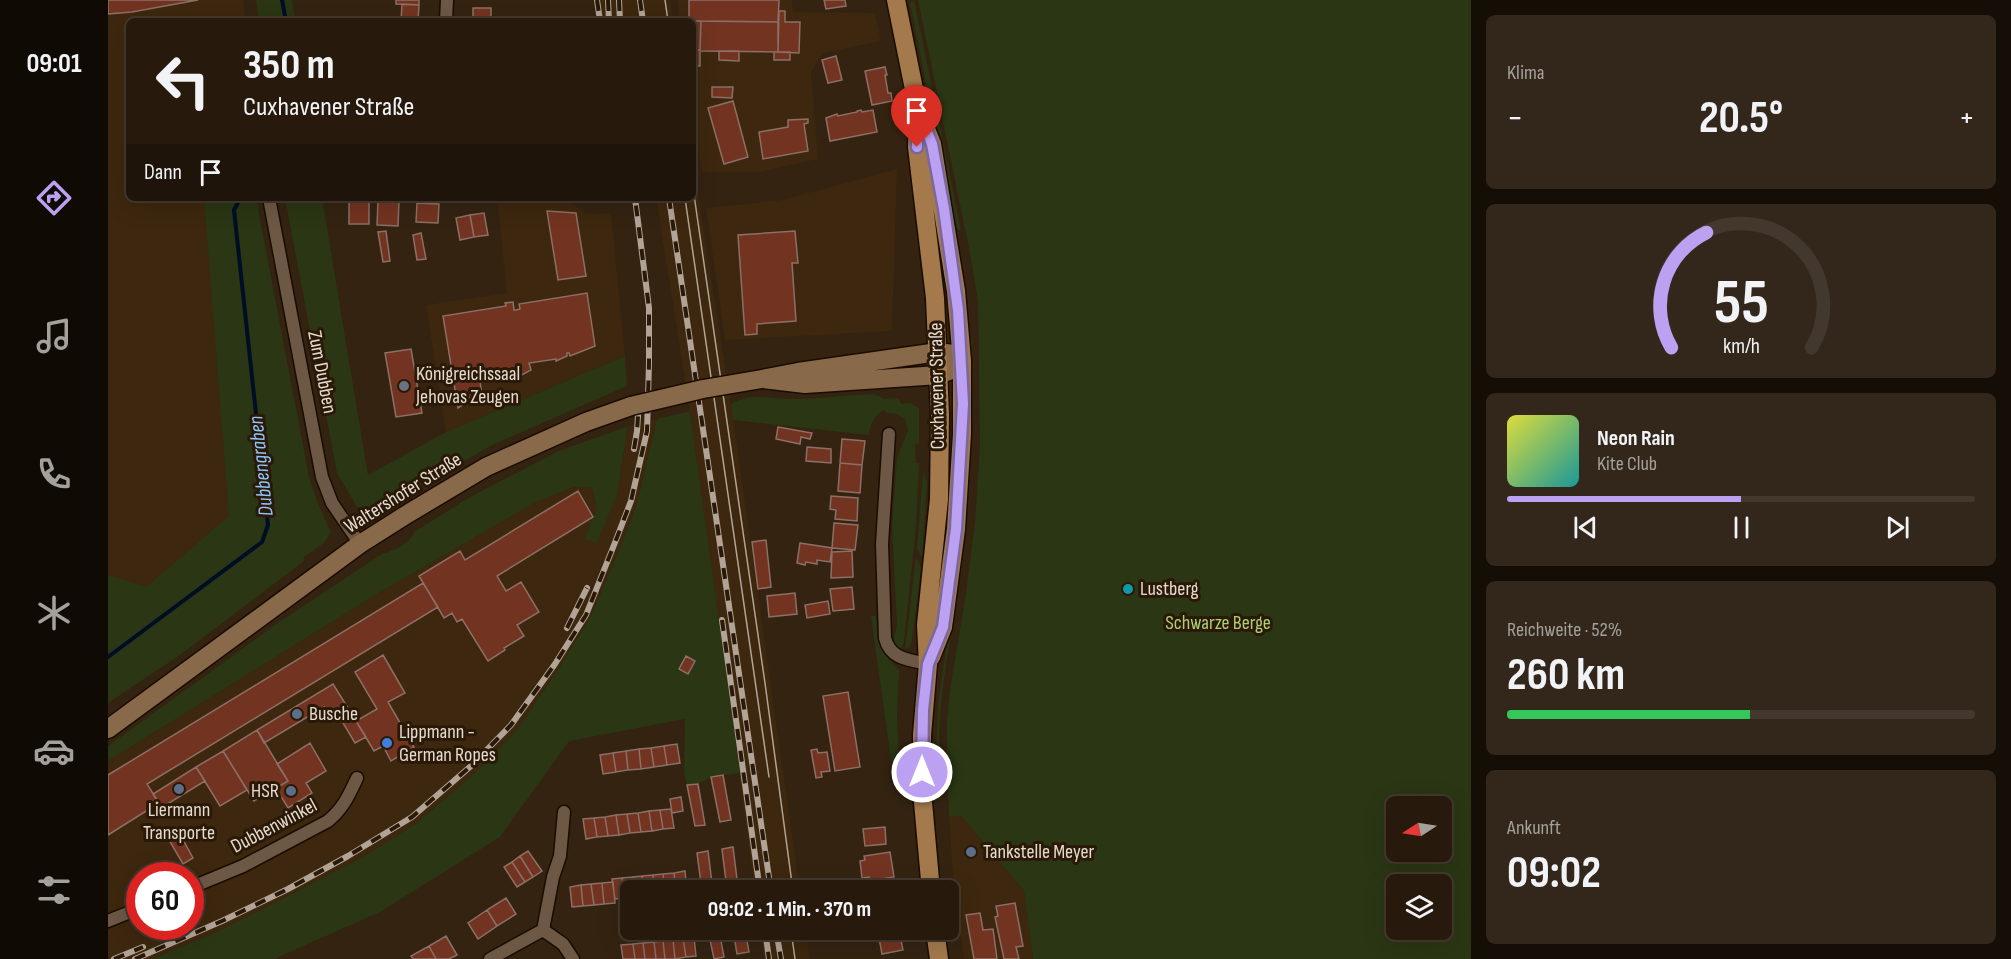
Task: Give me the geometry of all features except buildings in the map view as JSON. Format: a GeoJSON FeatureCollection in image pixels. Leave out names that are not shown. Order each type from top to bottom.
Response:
{"type":"FeatureCollection","features":[{"type":"Feature","properties":{"kind":"main road","name":"Cuxhavener Straße"},"geometry":{"type":"LineString","coordinates":[[896,0],[918,109],[932,144],[956,291],[962,361],[962,434],[956,529],[943,627],[928,664]]}},
{"type":"Feature","properties":{"kind":"main road","name":"Cuxhavener Straße"},"geometry":{"type":"LineString","coordinates":[[918,109],[917,147],[930,249],[939,375],[939,499],[926,625],[928,664],[923,710],[922,772],[930,880]]}},
{"type":"Feature","properties":{"kind":"main road"},"geometry":{"type":"LineString","coordinates":[[938,352],[953,354],[962,361],[954,369],[939,375]]}},
{"type":"Feature","properties":{"kind":"main road","name":"Waltershofer Straße"},"geometry":{"type":"LineString","coordinates":[[108,729],[360,544],[486,467],[578,425],[631,406],[703,388],[938,352]]}},
{"type":"Feature","properties":{"kind":"main road","name":"Waltershofer Straße"},"geometry":{"type":"LineString","coordinates":[[762,379],[805,384],[939,375]]}},
{"type":"Feature","properties":{"kind":"main road"},"geometry":{"type":"LineString","coordinates":[[936,940],[939,959]]}},
{"type":"Feature","properties":{"kind":"street"},"geometry":{"type":"LineString","coordinates":[[446,18],[447,0]]}},
{"type":"Feature","properties":{"kind":"street","name":"Zum Dubben"},"geometry":{"type":"LineString","coordinates":[[270,201],[322,477],[332,503],[360,544]]}},
{"type":"Feature","properties":{"kind":"street"},"geometry":{"type":"LineString","coordinates":[[889,434],[882,544],[885,638],[890,650],[897,656],[928,664]]}},
{"type":"Feature","properties":{"kind":"street","name":"Dubbenwinkel"},"geometry":{"type":"LineString","coordinates":[[204,882],[243,866],[328,821],[338,813],[347,800],[357,778]]}},
{"type":"Feature","properties":{"kind":"street"},"geometry":{"type":"LineString","coordinates":[[543,930],[553,877],[560,856],[564,813]]}},
{"type":"Feature","properties":{"kind":"street"},"geometry":{"type":"LineString","coordinates":[[108,921],[126,914]]}},
{"type":"Feature","properties":{"kind":"street"},"geometry":{"type":"LineString","coordinates":[[490,959],[543,930]]}},
{"type":"Feature","properties":{"kind":"street"},"geometry":{"type":"LineString","coordinates":[[543,930],[562,944],[573,959]]}},
{"type":"Feature","properties":{"kind":"shaded area"},"geometry":{"type":"Polygon","coordinates":[[[108,0],[243,0],[246,18],[126,18],[126,201],[209,201],[236,517],[108,621],[108,0]]]}},
{"type":"Feature","properties":{"kind":"shaded area"},"geometry":{"type":"Polygon","coordinates":[[[595,0],[670,0],[673,18],[598,18],[595,0]]]}},
{"type":"Feature","properties":{"kind":"shaded area"},"geometry":{"type":"Polygon","coordinates":[[[678,0],[792,0],[793,12],[875,13],[881,41],[823,53],[811,72],[818,159],[759,172],[702,172],[696,135],[696,18],[676,18],[679,13],[678,0]]]}},
{"type":"Feature","properties":{"kind":"shaded area"},"geometry":{"type":"Polygon","coordinates":[[[897,169],[892,331],[725,340],[706,208],[782,200],[897,169]]]}},
{"type":"Feature","properties":{"kind":"shaded area"},"geometry":{"type":"Polygon","coordinates":[[[696,180],[731,404],[798,880],[754,880],[690,411],[656,201],[696,201],[696,180]]]}},
{"type":"Feature","properties":{"kind":"shaded area"},"geometry":{"type":"Polygon","coordinates":[[[497,201],[568,201],[587,214],[611,213],[625,356],[446,432],[426,305],[507,293],[497,201]]]}},
{"type":"Feature","properties":{"kind":"shaded area"},"geometry":{"type":"Polygon","coordinates":[[[657,419],[637,502],[591,616],[517,730],[477,771],[417,823],[358,860],[204,937],[204,862],[126,862],[126,940],[197,940],[153,959],[108,959],[108,761],[377,594],[536,502],[574,487],[592,488],[597,508],[584,539],[617,495],[628,426],[657,419]]]}},
{"type":"Feature","properties":{"kind":"shaded area","name":"Tankstelle Meyer"},"geometry":{"type":"Polygon","coordinates":[[[961,816],[1024,891],[1033,959],[964,959],[959,924],[959,880],[953,880],[949,817],[961,816]]]}},
{"type":"Feature","properties":{"kind":"shaded area"},"geometry":{"type":"Polygon","coordinates":[[[762,940],[807,940],[810,959],[764,959],[762,940]]]}},
{"type":"Feature","properties":{"kind":"green space"},"geometry":{"type":"Polygon","coordinates":[[[256,0],[292,0],[295,18],[259,18],[256,0]]]}},
{"type":"Feature","properties":{"kind":"green space"},"geometry":{"type":"Polygon","coordinates":[[[914,0],[961,230],[958,230],[950,205],[910,3],[914,0]]]}},
{"type":"Feature","properties":{"kind":"green space","name":"Schwarze Berge"},"geometry":{"type":"Polygon","coordinates":[[[918,0],[1471,0],[1471,959],[1033,959],[1024,891],[961,816],[949,817],[947,721],[975,522],[980,445],[978,301],[918,0]]]}},
{"type":"Feature","properties":{"kind":"green space"},"geometry":{"type":"Polygon","coordinates":[[[204,201],[257,201],[309,477],[331,532],[324,543],[304,557],[303,562],[177,657],[108,703],[108,575],[146,587],[229,516],[204,201]]]}},
{"type":"Feature","properties":{"kind":"green space"},"geometry":{"type":"Polygon","coordinates":[[[286,201],[322,201],[368,475],[446,432],[625,356],[627,386],[494,444],[387,505],[375,508],[357,507],[337,473],[286,201]]]}},
{"type":"Feature","properties":{"kind":"green space"},"geometry":{"type":"Polygon","coordinates":[[[968,336],[972,339],[973,366],[971,472],[964,552],[941,705],[939,752],[941,800],[937,799],[938,704],[960,553],[968,336]]]}},
{"type":"Feature","properties":{"kind":"green space"},"geometry":{"type":"Polygon","coordinates":[[[874,394],[884,399],[898,398],[902,404],[910,403],[919,408],[919,444],[915,444],[916,463],[919,463],[916,527],[904,641],[901,650],[893,641],[897,625],[892,527],[897,458],[908,431],[905,419],[884,410],[873,420],[869,435],[733,420],[731,404],[756,397],[800,399],[874,394]]]}},
{"type":"Feature","properties":{"kind":"green space"},"geometry":{"type":"Polygon","coordinates":[[[690,411],[740,773],[711,777],[698,784],[687,785],[684,773],[685,719],[569,741],[500,837],[380,912],[274,959],[153,959],[197,940],[204,940],[204,937],[358,860],[417,823],[477,771],[517,730],[591,616],[637,503],[657,419],[690,411]]]}},
{"type":"Feature","properties":{"kind":"green space"},"geometry":{"type":"Polygon","coordinates":[[[628,426],[617,495],[597,543],[584,539],[597,508],[592,488],[574,487],[536,502],[377,594],[108,761],[108,746],[278,623],[382,554],[405,543],[414,532],[470,497],[559,451],[628,426]]]}},
{"type":"Feature","properties":{"kind":"green space"},"geometry":{"type":"Polygon","coordinates":[[[923,472],[927,482],[922,559],[917,548],[923,472]]]}},
{"type":"Feature","properties":{"kind":"green space"},"geometry":{"type":"Polygon","coordinates":[[[916,557],[921,568],[912,641],[910,647],[905,649],[916,557]]]}},
{"type":"Feature","properties":{"kind":"green space"},"geometry":{"type":"Polygon","coordinates":[[[871,616],[876,616],[880,646],[899,670],[897,767],[892,767],[871,616]]]}},
{"type":"Feature","properties":{"kind":"waterway","name":"Dubbengraben"},"geometry":{"type":"LineString","coordinates":[[282,0],[285,18]]}},
{"type":"Feature","properties":{"kind":"waterway","name":"Dubbengraben"},"geometry":{"type":"LineString","coordinates":[[108,657],[262,542],[268,525],[234,210],[239,201]]}},
{"type":"Feature","properties":{"kind":"tram line"},"geometry":{"type":"LineString","coordinates":[[665,0],[668,18]]}},
{"type":"Feature","properties":{"kind":"tram line"},"geometry":{"type":"LineString","coordinates":[[685,201],[769,777]]}},
{"type":"Feature","properties":{"kind":"tram line"},"geometry":{"type":"LineString","coordinates":[[695,201],[792,880]]}},
{"type":"Feature","properties":{"kind":"tram line"},"geometry":{"type":"LineString","coordinates":[[792,940],[795,959]]}},
{"type":"Feature","properties":{"kind":"railway"},"geometry":{"type":"LineString","coordinates":[[597,0],[600,18]]}},
{"type":"Feature","properties":{"kind":"railway"},"geometry":{"type":"LineString","coordinates":[[608,0],[609,18]]}},
{"type":"Feature","properties":{"kind":"railway"},"geometry":{"type":"LineString","coordinates":[[619,0],[620,18]]}},
{"type":"Feature","properties":{"kind":"railway"},"geometry":{"type":"LineString","coordinates":[[640,0],[643,18]]}},
{"type":"Feature","properties":{"kind":"railway"},"geometry":{"type":"LineString","coordinates":[[135,959],[288,889],[412,817],[471,766],[511,725],[555,664],[586,615],[616,540],[631,501],[647,431],[649,308],[635,201]]}},
{"type":"Feature","properties":{"kind":"railway"},"geometry":{"type":"LineString","coordinates":[[669,201],[769,880]]}},
{"type":"Feature","properties":{"kind":"railway"},"geometry":{"type":"LineString","coordinates":[[634,449],[639,401]]}},
{"type":"Feature","properties":{"kind":"railway"},"geometry":{"type":"LineString","coordinates":[[567,628],[587,588]]}},
{"type":"Feature","properties":{"kind":"railway"},"geometry":{"type":"LineString","coordinates":[[722,620],[758,880]]}},
{"type":"Feature","properties":{"kind":"railway"},"geometry":{"type":"LineString","coordinates":[[766,940],[769,959]]}},
{"type":"Feature","properties":{"kind":"railway"},"geometry":{"type":"LineString","coordinates":[[778,940],[781,959]]}},
{"type":"Feature","properties":{"kind":"railway"},"geometry":{"type":"LineString","coordinates":[[114,959],[143,947]]}},
{"type":"Feature","properties":{"kind":"place","name":"Königreichssaal Jehovas Zeugen"},"geometry":{"type":"Point","coordinates":[404,386]}},
{"type":"Feature","properties":{"kind":"place","name":"Lustberg"},"geometry":{"type":"Point","coordinates":[1128,589]}},
{"type":"Feature","properties":{"kind":"place","name":"Busche"},"geometry":{"type":"Point","coordinates":[297,714]}},
{"type":"Feature","properties":{"kind":"place","name":"Lippmann - German Ropes"},"geometry":{"type":"Point","coordinates":[387,743]}},
{"type":"Feature","properties":{"kind":"place","name":"Liermann Transporte"},"geometry":{"type":"Point","coordinates":[179,789]}},
{"type":"Feature","properties":{"kind":"place","name":"HSR"},"geometry":{"type":"Point","coordinates":[291,791]}},
{"type":"Feature","properties":{"kind":"place","name":"Tankstelle Meyer"},"geometry":{"type":"Point","coordinates":[971,852]}},
{"type":"Feature","properties":{"kind":"route"},"geometry":{"type":"LineString","coordinates":[[917,147],[918,109],[932,144],[944,209],[958,310],[963,404],[956,529],[943,627],[928,664],[923,710],[922,772]]}}]}
